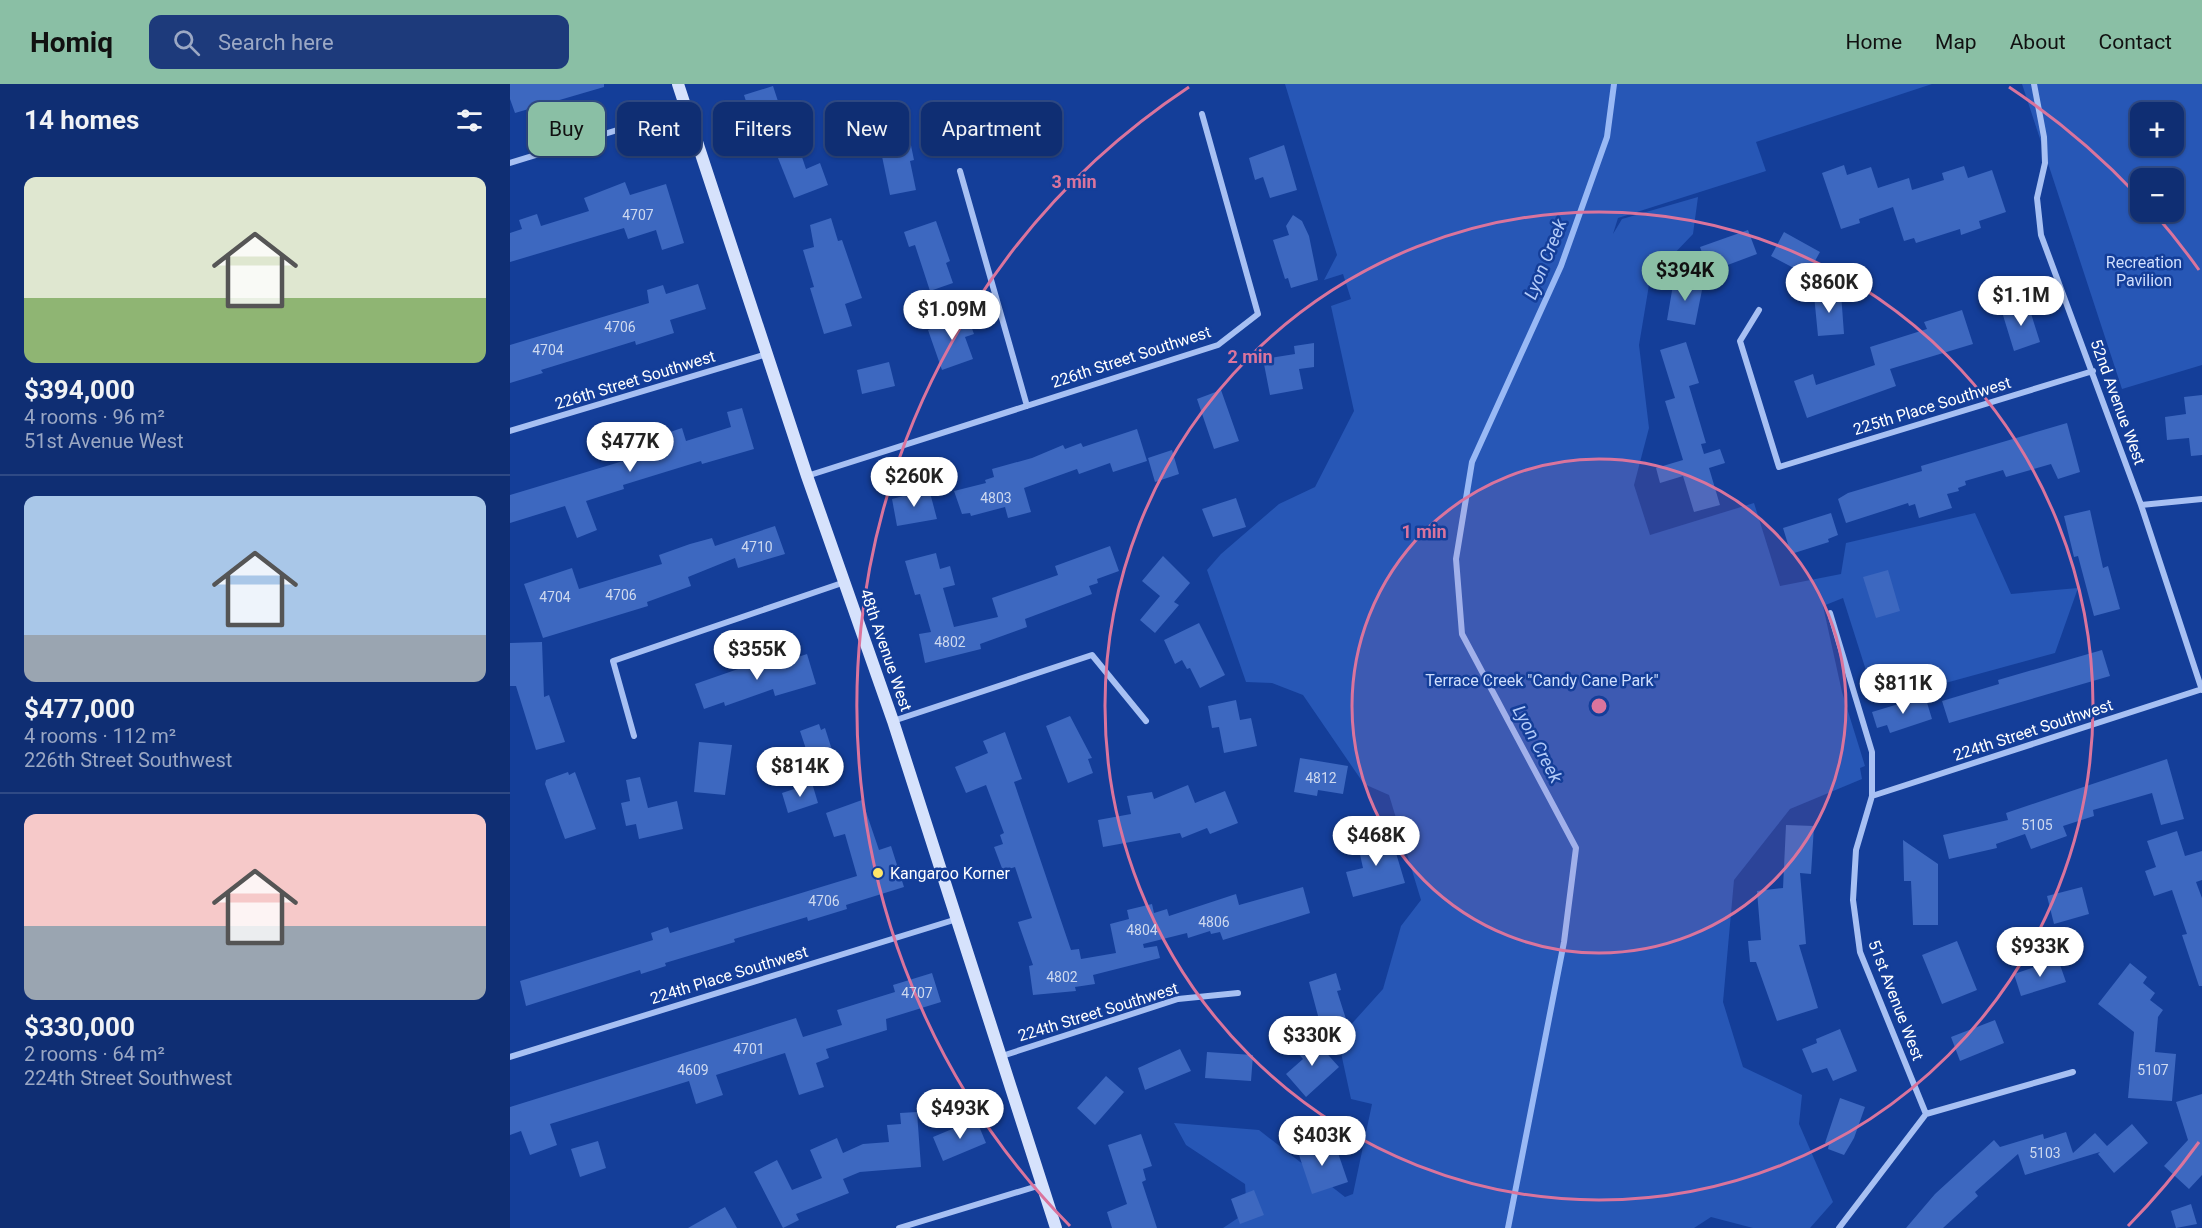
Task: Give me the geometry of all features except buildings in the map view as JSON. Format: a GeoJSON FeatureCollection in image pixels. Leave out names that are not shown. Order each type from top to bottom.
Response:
{"type":"FeatureCollection","features":[{"type":"Feature","properties":{"kind":"main road","name":"48th Avenue West"},"geometry":{"type":"LineString","coordinates":[[678,84],[684,102]]}},
{"type":"Feature","properties":{"kind":"main road","name":"48th Avenue West"},"geometry":{"type":"LineString","coordinates":[[701,154],[807,476],[893,721],[1056,1228]]}},
{"type":"Feature","properties":{"kind":"street","name":"52nd Avenue West"},"geometry":{"type":"LineString","coordinates":[[2034,84],[2044,137],[2045,163],[2037,198],[2041,235],[2141,505],[2202,689]]}},
{"type":"Feature","properties":{"kind":"street","name":"226th Street Southwest"},"geometry":{"type":"LineString","coordinates":[[807,476],[1218,345],[1258,314],[1202,114]]}},
{"type":"Feature","properties":{"kind":"street"},"geometry":{"type":"LineString","coordinates":[[510,164],[617,131]]}},
{"type":"Feature","properties":{"kind":"street"},"geometry":{"type":"LineString","coordinates":[[960,171],[1027,406]]}},
{"type":"Feature","properties":{"kind":"street","name":"225th Place Southwest"},"geometry":{"type":"LineString","coordinates":[[1759,310],[1740,341],[1779,467],[2092,371]]}},
{"type":"Feature","properties":{"kind":"street","name":"226th Street Southwest"},"geometry":{"type":"LineString","coordinates":[[510,431],[767,354]]}},
{"type":"Feature","properties":{"kind":"street"},"geometry":{"type":"LineString","coordinates":[[2141,505],[2202,499]]}},
{"type":"Feature","properties":{"kind":"street"},"geometry":{"type":"LineString","coordinates":[[634,736],[613,661],[845,582]]}},
{"type":"Feature","properties":{"kind":"street","name":"51st Avenue West"},"geometry":{"type":"LineString","coordinates":[[1830,614],[1872,752],[1872,796],[1856,850],[1853,900],[1860,952],[1926,1114]]}},
{"type":"Feature","properties":{"kind":"street"},"geometry":{"type":"LineString","coordinates":[[893,721],[1092,655],[1146,721]]}},
{"type":"Feature","properties":{"kind":"street","name":"224th Street Southwest"},"geometry":{"type":"LineString","coordinates":[[1872,796],[2202,689]]}},
{"type":"Feature","properties":{"kind":"street","name":"224th Place Southwest"},"geometry":{"type":"LineString","coordinates":[[510,1057],[957,919]]}},
{"type":"Feature","properties":{"kind":"street","name":"224th Street Southwest"},"geometry":{"type":"LineString","coordinates":[[1002,1056],[1178,999],[1238,993]]}},
{"type":"Feature","properties":{"kind":"street"},"geometry":{"type":"LineString","coordinates":[[1839,1228],[1926,1114],[2073,1072]]}},
{"type":"Feature","properties":{"kind":"street"},"geometry":{"type":"LineString","coordinates":[[899,1228],[1041,1185]]}},
{"type":"Feature","properties":{"kind":"green space","name":"Terrace Creek \"Candy Cane Park\""},"geometry":{"type":"Polygon","coordinates":[[[1285,84],[1932,84],[1756,142],[1766,171],[1618,218],[1613,234],[1622,219],[1698,197],[1693,234],[1650,279],[1639,345],[1649,428],[1634,485],[1650,535],[1754,503],[1780,586],[1841,574],[1846,543],[1975,513],[2011,594],[2078,588],[2055,653],[1876,702],[1843,598],[1823,606],[1842,692],[1865,766],[1860,768],[1862,779],[1790,809],[1734,880],[1723,1002],[1743,1067],[1802,1095],[1799,1124],[1833,1202],[1810,1228],[1753,1228],[1711,1217],[1694,1228],[1223,1228],[1247,1212],[1245,1184],[1186,1145],[1174,1123],[1259,1130],[1345,1197],[1353,1194],[1372,1104],[1351,1099],[1338,1039],[1383,989],[1401,926],[1421,900],[1389,795],[1364,784],[1303,695],[1272,683],[1246,682],[1207,570],[1221,554],[1279,504],[1315,487],[1354,411],[1331,306],[1351,299],[1343,274],[1324,280],[1337,255],[1285,84]]]}},
{"type":"Feature","properties":{"kind":"green space","name":"Recreation Pavilion"},"geometry":{"type":"Polygon","coordinates":[[[2022,84],[2202,84],[2202,365],[2122,389],[2022,84]]]}},
{"type":"Feature","properties":{"kind":"waterway","name":"Lyon Creek"},"geometry":{"type":"LineString","coordinates":[[1508,1228],[1564,942],[1576,848],[1462,634],[1456,559],[1472,462],[1561,266],[1607,137],[1614,84]]}},
{"type":"Feature","properties":{"kind":"place","name":"Kangaroo Korner"},"geometry":{"type":"Point","coordinates":[878,873]}}]}
